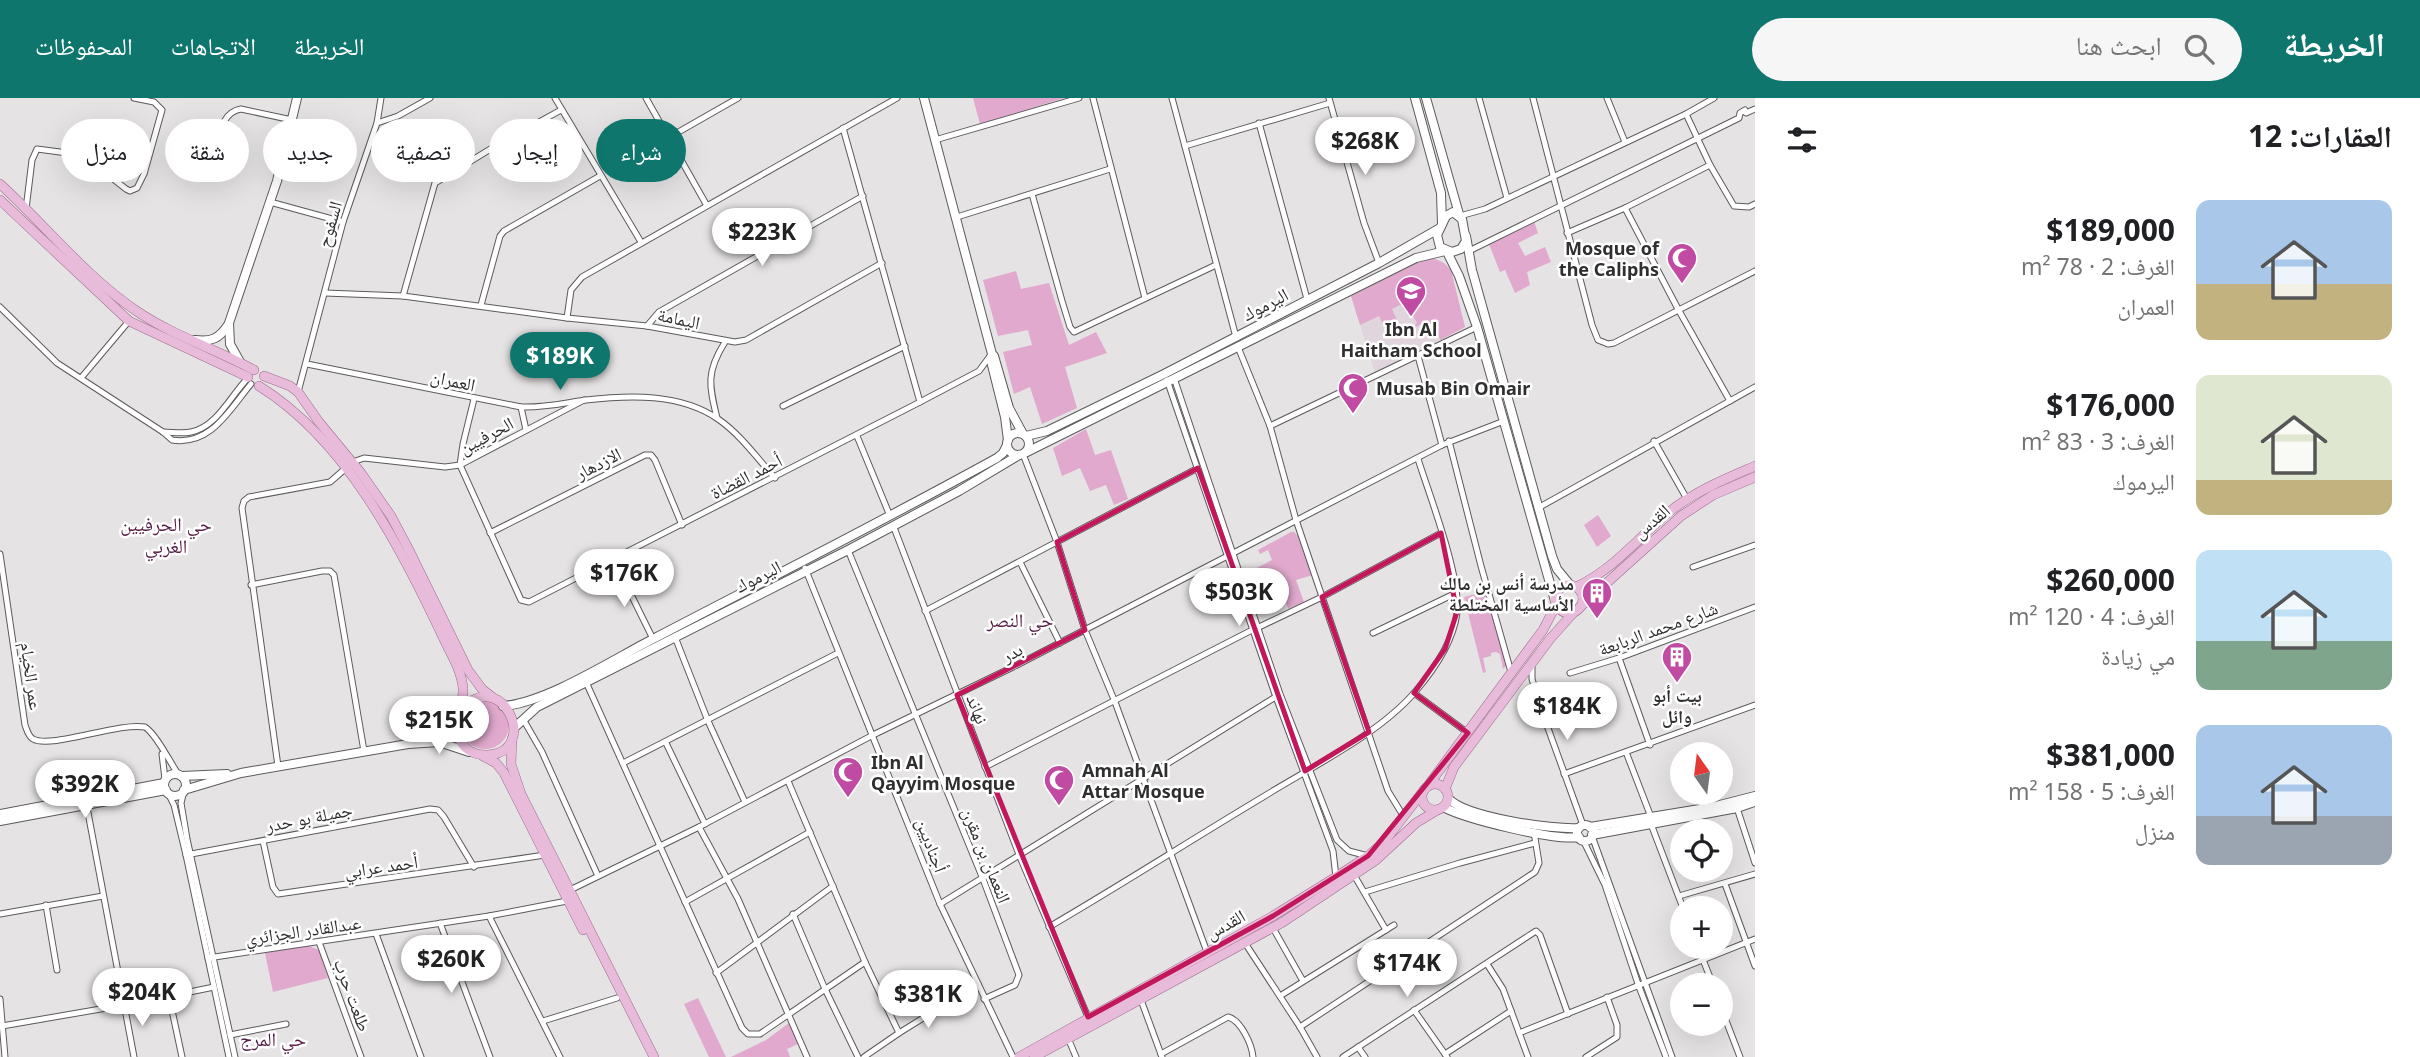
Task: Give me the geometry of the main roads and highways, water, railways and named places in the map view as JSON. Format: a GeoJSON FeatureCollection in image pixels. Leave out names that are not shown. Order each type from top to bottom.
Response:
{"type":"FeatureCollection","features":[{"type":"Feature","properties":{"kind":"main road"},"geometry":{"type":"LineString","coordinates":[[0,184],[80,263],[131,306],[192,340],[240,362],[252,379],[280,401],[349,466],[398,546],[462,681],[463,697],[458,716],[459,739],[477,754],[496,763],[504,773],[648,1057]]}},
{"type":"Feature","properties":{"kind":"main road"},"geometry":{"type":"LineString","coordinates":[[0,200],[129,321],[252,379],[263,383],[264,376],[294,389],[401,535],[468,670],[482,690],[509,710],[513,733],[511,764],[518,785],[654,1057]]}},
{"type":"Feature","properties":{"kind":"main road"},"geometry":{"type":"LineString","coordinates":[[280,401],[282,389],[294,389]]}},
{"type":"Feature","properties":{"kind":"main road"},"geometry":{"type":"LineString","coordinates":[[280,401],[294,401],[294,389]]}},
{"type":"Feature","properties":{"kind":"main road","name":"القدس"},"geometry":{"type":"LineString","coordinates":[[1573,586],[1609,567],[1687,499],[1755,466]]}},
{"type":"Feature","properties":{"kind":"main road","name":"القدس"},"geometry":{"type":"LineString","coordinates":[[1447,793],[1454,767],[1533,661],[1577,609],[1681,516],[1713,495],[1755,477]]}},
{"type":"Feature","properties":{"kind":"main road"},"geometry":{"type":"LineString","coordinates":[[1562,586],[1573,586],[1582,596],[1577,609],[1564,612],[1555,603],[1557,591],[1562,586]]}},
{"type":"Feature","properties":{"kind":"main road","name":"القدس"},"geometry":{"type":"LineString","coordinates":[[1019,1057],[1273,916],[1368,856],[1384,842],[1468,733],[1547,624],[1555,603]]}},
{"type":"Feature","properties":{"kind":"main road"},"geometry":{"type":"LineString","coordinates":[[458,716],[466,705],[475,699],[486,698],[500,703]]}},
{"type":"Feature","properties":{"kind":"main road"},"geometry":{"type":"LineString","coordinates":[[477,754],[500,752],[513,733]]}},
{"type":"Feature","properties":{"kind":"main road"},"geometry":{"type":"LineString","coordinates":[[1438,784],[1447,793],[1441,808],[1430,809],[1424,803],[1426,788],[1438,784]]}},
{"type":"Feature","properties":{"kind":"main road","name":"القدس"},"geometry":{"type":"LineString","coordinates":[[1034,1057],[1273,928],[1382,856],[1416,823],[1441,808]]}},
{"type":"Feature","properties":{"kind":"place","name":"Mosque of the Caliphs"},"geometry":{"type":"Point","coordinates":[1682,285]}},
{"type":"Feature","properties":{"kind":"place","name":"Ibn Al Haitham School"},"geometry":{"type":"Point","coordinates":[1411,318]}},
{"type":"Feature","properties":{"kind":"place","name":"Musab Bin Omair"},"geometry":{"type":"Point","coordinates":[1353,415]}},
{"type":"Feature","properties":{"kind":"place","name":"مدرسة أنس بن مالك الأساسية المختلطة"},"geometry":{"type":"Point","coordinates":[1597,620]}},
{"type":"Feature","properties":{"kind":"place","name":"بيت أبو وائل"},"geometry":{"type":"Point","coordinates":[1677,684]}},
{"type":"Feature","properties":{"kind":"place","name":"Ibn Al Qayyim Mosque"},"geometry":{"type":"Point","coordinates":[848,799]}},
{"type":"Feature","properties":{"kind":"place","name":"Amnah Al Attar Mosque"},"geometry":{"type":"Point","coordinates":[1059,807]}},
{"type":"Feature","properties":{"kind":"district","name":"حي الحرفيين الغربي"},"geometry":{"type":"Point","coordinates":[166,535]}},
{"type":"Feature","properties":{"kind":"district","name":"حي النصر"},"geometry":{"type":"Point","coordinates":[1020,620]}},
{"type":"Feature","properties":{"kind":"district","name":"حي المرج"},"geometry":{"type":"Point","coordinates":[273,1039]}}]}
